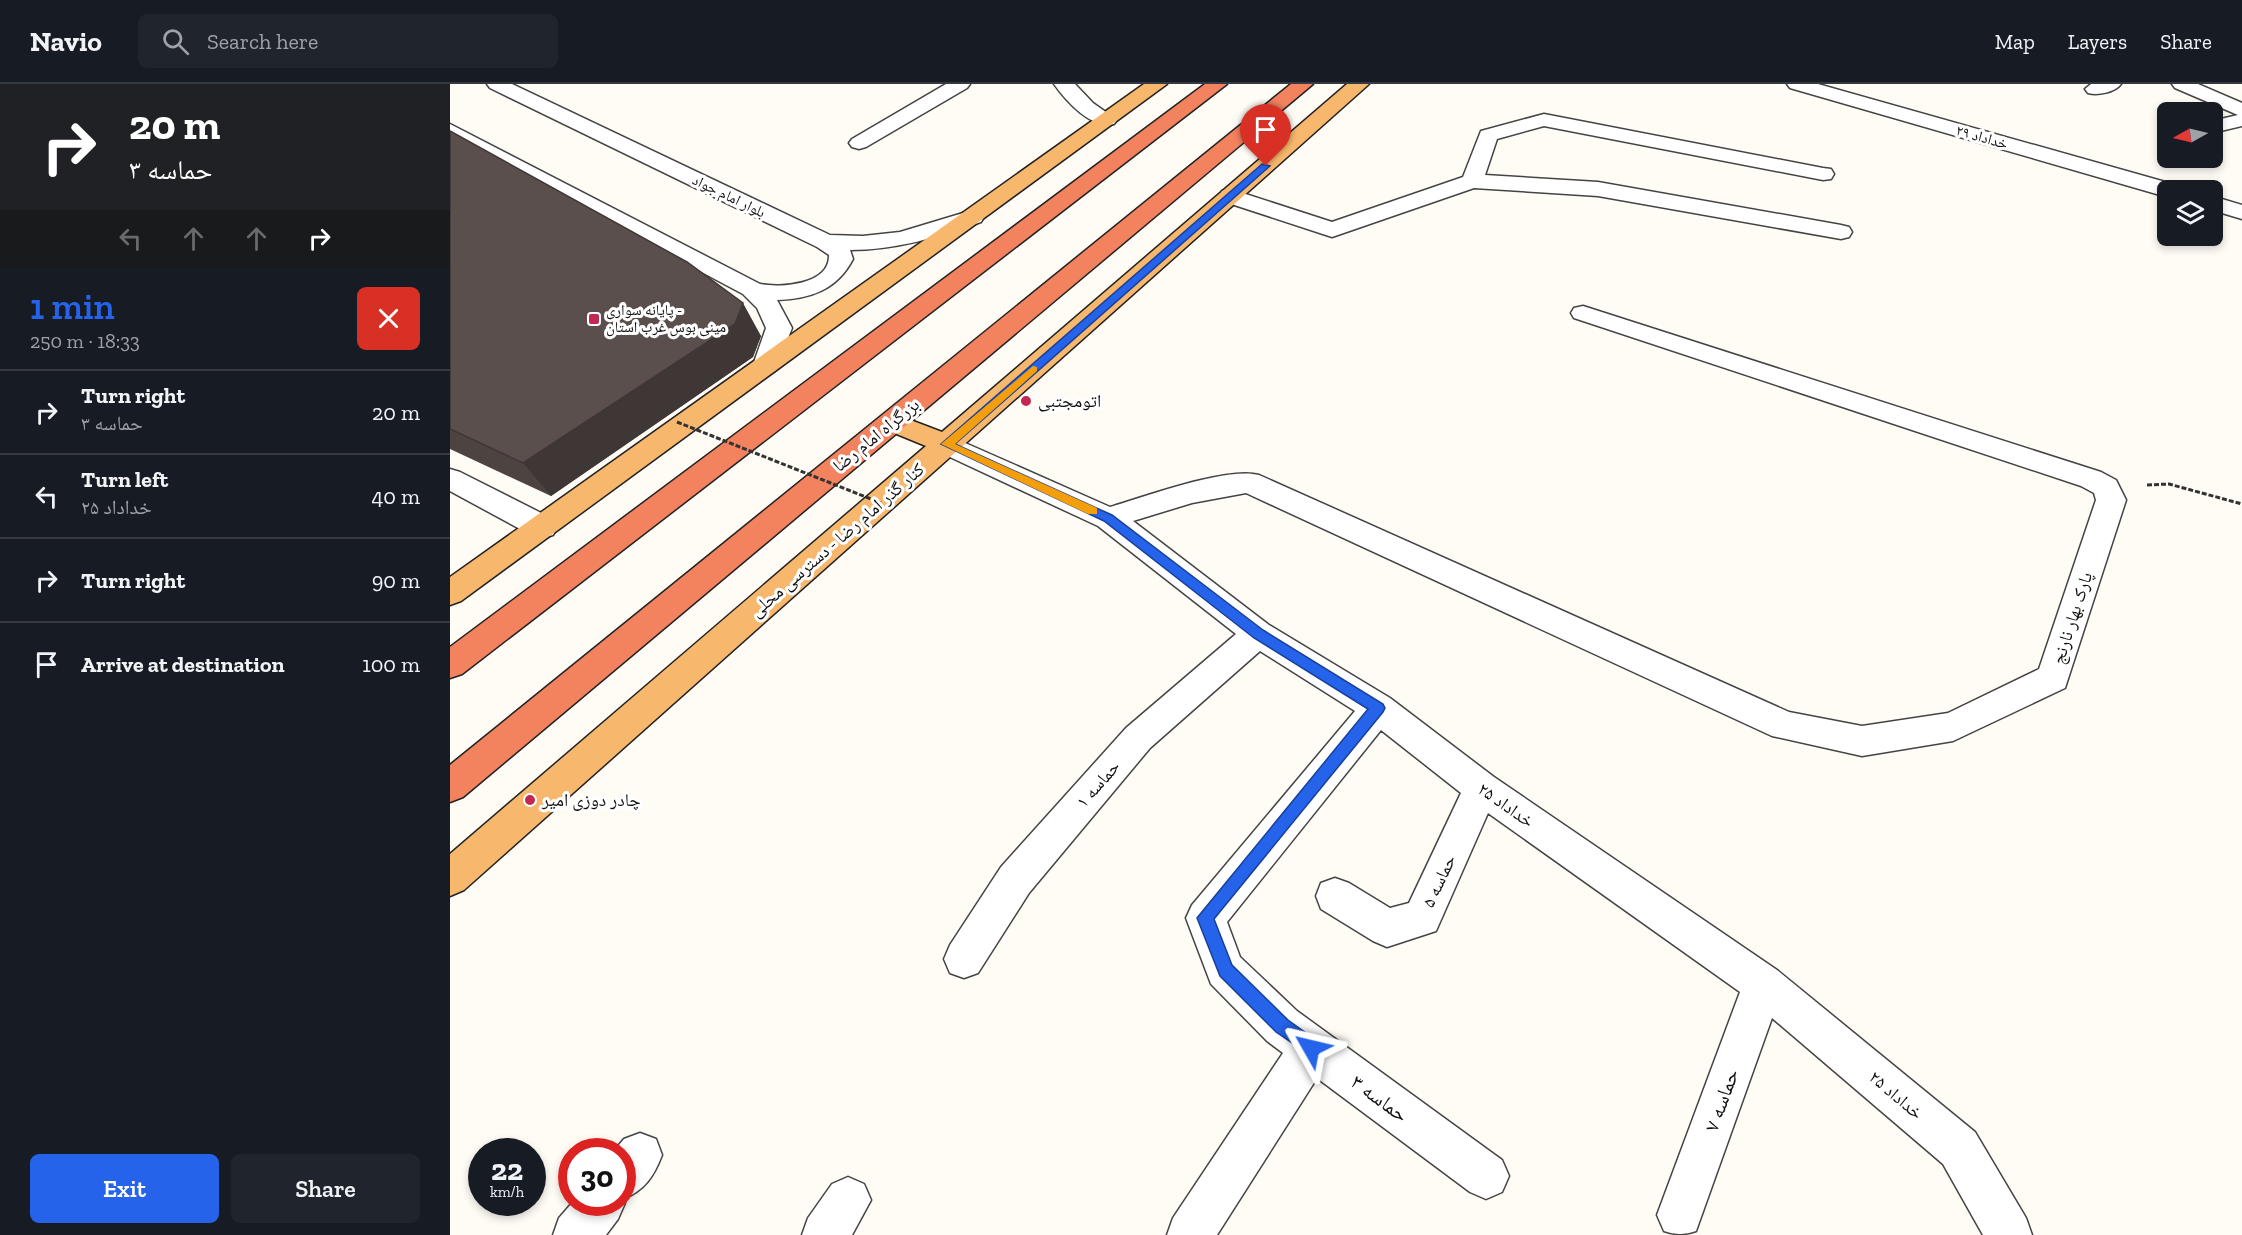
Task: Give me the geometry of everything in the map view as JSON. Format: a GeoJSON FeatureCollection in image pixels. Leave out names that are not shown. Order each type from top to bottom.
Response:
{"type":"FeatureCollection","features":[{"type":"Feature","properties":{"kind":"highway"},"geometry":{"type":"LineString","coordinates":[[450,665],[1217,84]]}},
{"type":"Feature","properties":{"kind":"highway","name":"بزرگراه امام رضا"},"geometry":{"type":"LineString","coordinates":[[450,786],[1303,84]]}},
{"type":"Feature","properties":{"kind":"main road"},"geometry":{"type":"LineString","coordinates":[[450,593],[1157,84]]}},
{"type":"Feature","properties":{"kind":"main road","name":"کنار گذر امام رضا - دسترسی محلی"},"geometry":{"type":"LineString","coordinates":[[450,878],[1230,196],[1339,94],[1359,84]]}},
{"type":"Feature","properties":{"kind":"main road"},"geometry":{"type":"LineString","coordinates":[[892,422],[947,444]]}},
{"type":"Feature","properties":{"kind":"street","name":"بلوار امام جواد"},"geometry":{"type":"LineString","coordinates":[[497,84],[825,242],[854,243],[896,239],[932,231],[973,217]]}},
{"type":"Feature","properties":{"kind":"street"},"geometry":{"type":"LineString","coordinates":[[859,143],[960,84]]}},
{"type":"Feature","properties":{"kind":"street"},"geometry":{"type":"LineString","coordinates":[[1064,84],[1086,107],[1107,120]]}},
{"type":"Feature","properties":{"kind":"street","name":"خداداد ۲۹"},"geometry":{"type":"LineString","coordinates":[[1797,84],[1842,90],[2157,187]]}},
{"type":"Feature","properties":{"kind":"street"},"geometry":{"type":"LineString","coordinates":[[2182,84],[2242,110]]}},
{"type":"Feature","properties":{"kind":"street"},"geometry":{"type":"LineString","coordinates":[[1472,181],[1488,135],[1544,120],[1823,174]]}},
{"type":"Feature","properties":{"kind":"street"},"geometry":{"type":"LineString","coordinates":[[2223,124],[2242,120]]}},
{"type":"Feature","properties":{"kind":"street"},"geometry":{"type":"LineString","coordinates":[[450,130],[752,290],[768,305],[779,328],[766,365]]}},
{"type":"Feature","properties":{"kind":"street"},"geometry":{"type":"LineString","coordinates":[[1230,196],[1332,230],[1472,181],[1598,189],[1841,232]]}},
{"type":"Feature","properties":{"kind":"street"},"geometry":{"type":"LineString","coordinates":[[2223,206],[2242,212]]}},
{"type":"Feature","properties":{"kind":"street"},"geometry":{"type":"LineString","coordinates":[[752,290],[779,294],[808,288],[822,282],[832,275],[841,259],[840,252],[825,242]]}},
{"type":"Feature","properties":{"kind":"street"},"geometry":{"type":"LineString","coordinates":[[1583,313],[2091,479],[2106,487]]}},
{"type":"Feature","properties":{"kind":"street","name":"خداداد ۲۵"},"geometry":{"type":"LineString","coordinates":[[947,444],[1108,518],[1258,634],[1378,708],[1481,788],[1763,984],[1959,1148],[2009,1235]]}},
{"type":"Feature","properties":{"kind":"street"},"geometry":{"type":"LineString","coordinates":[[450,479],[542,527]]}},
{"type":"Feature","properties":{"kind":"street","name":"پارک بهار نارنج"},"geometry":{"type":"LineString","coordinates":[[1108,518],[1191,493],[1249,482],[1784,726],[1862,741],[1953,727],[2053,678],[2111,500],[2106,487]]}},
{"type":"Feature","properties":{"kind":"street","name":"حماسه ۱"},"geometry":{"type":"LineString","coordinates":[[964,959],[1015,880],[1138,738],[1258,634]]}},
{"type":"Feature","properties":{"kind":"street","name":"حماسه ۳"},"geometry":{"type":"LineString","coordinates":[[1378,708],[1206,918],[1226,970],[1282,1026],[1486,1176]]}},
{"type":"Feature","properties":{"kind":"street","name":"حماسه ۵"},"geometry":{"type":"LineString","coordinates":[[1335,896],[1387,928],[1422,918],[1481,788]]}},
{"type":"Feature","properties":{"kind":"street","name":"حماسه ۷"},"geometry":{"type":"LineString","coordinates":[[1680,1215],[1763,984]]}},
{"type":"Feature","properties":{"kind":"street"},"geometry":{"type":"LineString","coordinates":[[1190,1235],[1311,1048]]}},
{"type":"Feature","properties":{"kind":"street"},"geometry":{"type":"LineString","coordinates":[[576,1235],[591,1216]]}},
{"type":"Feature","properties":{"kind":"path"},"geometry":{"type":"LineString","coordinates":[[676,422],[881,503]]}},
{"type":"Feature","properties":{"kind":"path"},"geometry":{"type":"LineString","coordinates":[[2106,487],[2169,484],[2242,504]]}},
{"type":"Feature","properties":{"kind":"building","name":"پایانه سواری - مینی بوس غرب استان"},"geometry":{"type":"Polygon","coordinates":[[[450,131],[687,262],[743,303],[735,324],[523,463],[450,429],[450,131]]]}},
{"type":"Feature","properties":{"kind":"slow traffic"},"geometry":{"type":"LineString","coordinates":[[1033,369],[947,444],[1092,511]]}},
{"type":"Feature","properties":{"kind":"place","name":"پایانه سواری - مینی بوس غرب استان"},"geometry":{"type":"Point","coordinates":[594,319]}},
{"type":"Feature","properties":{"kind":"place","name":"اتومجتبی"},"geometry":{"type":"Point","coordinates":[1026,401]}},
{"type":"Feature","properties":{"kind":"place","name":"چادر دوزی امیر"},"geometry":{"type":"Point","coordinates":[530,800]}},
{"type":"Feature","properties":{"kind":"route"},"geometry":{"type":"LineString","coordinates":[[1266,166],[947,444],[1108,518],[1258,634],[1378,708],[1206,918],[1226,970],[1282,1026],[1311,1048]]}}]}
